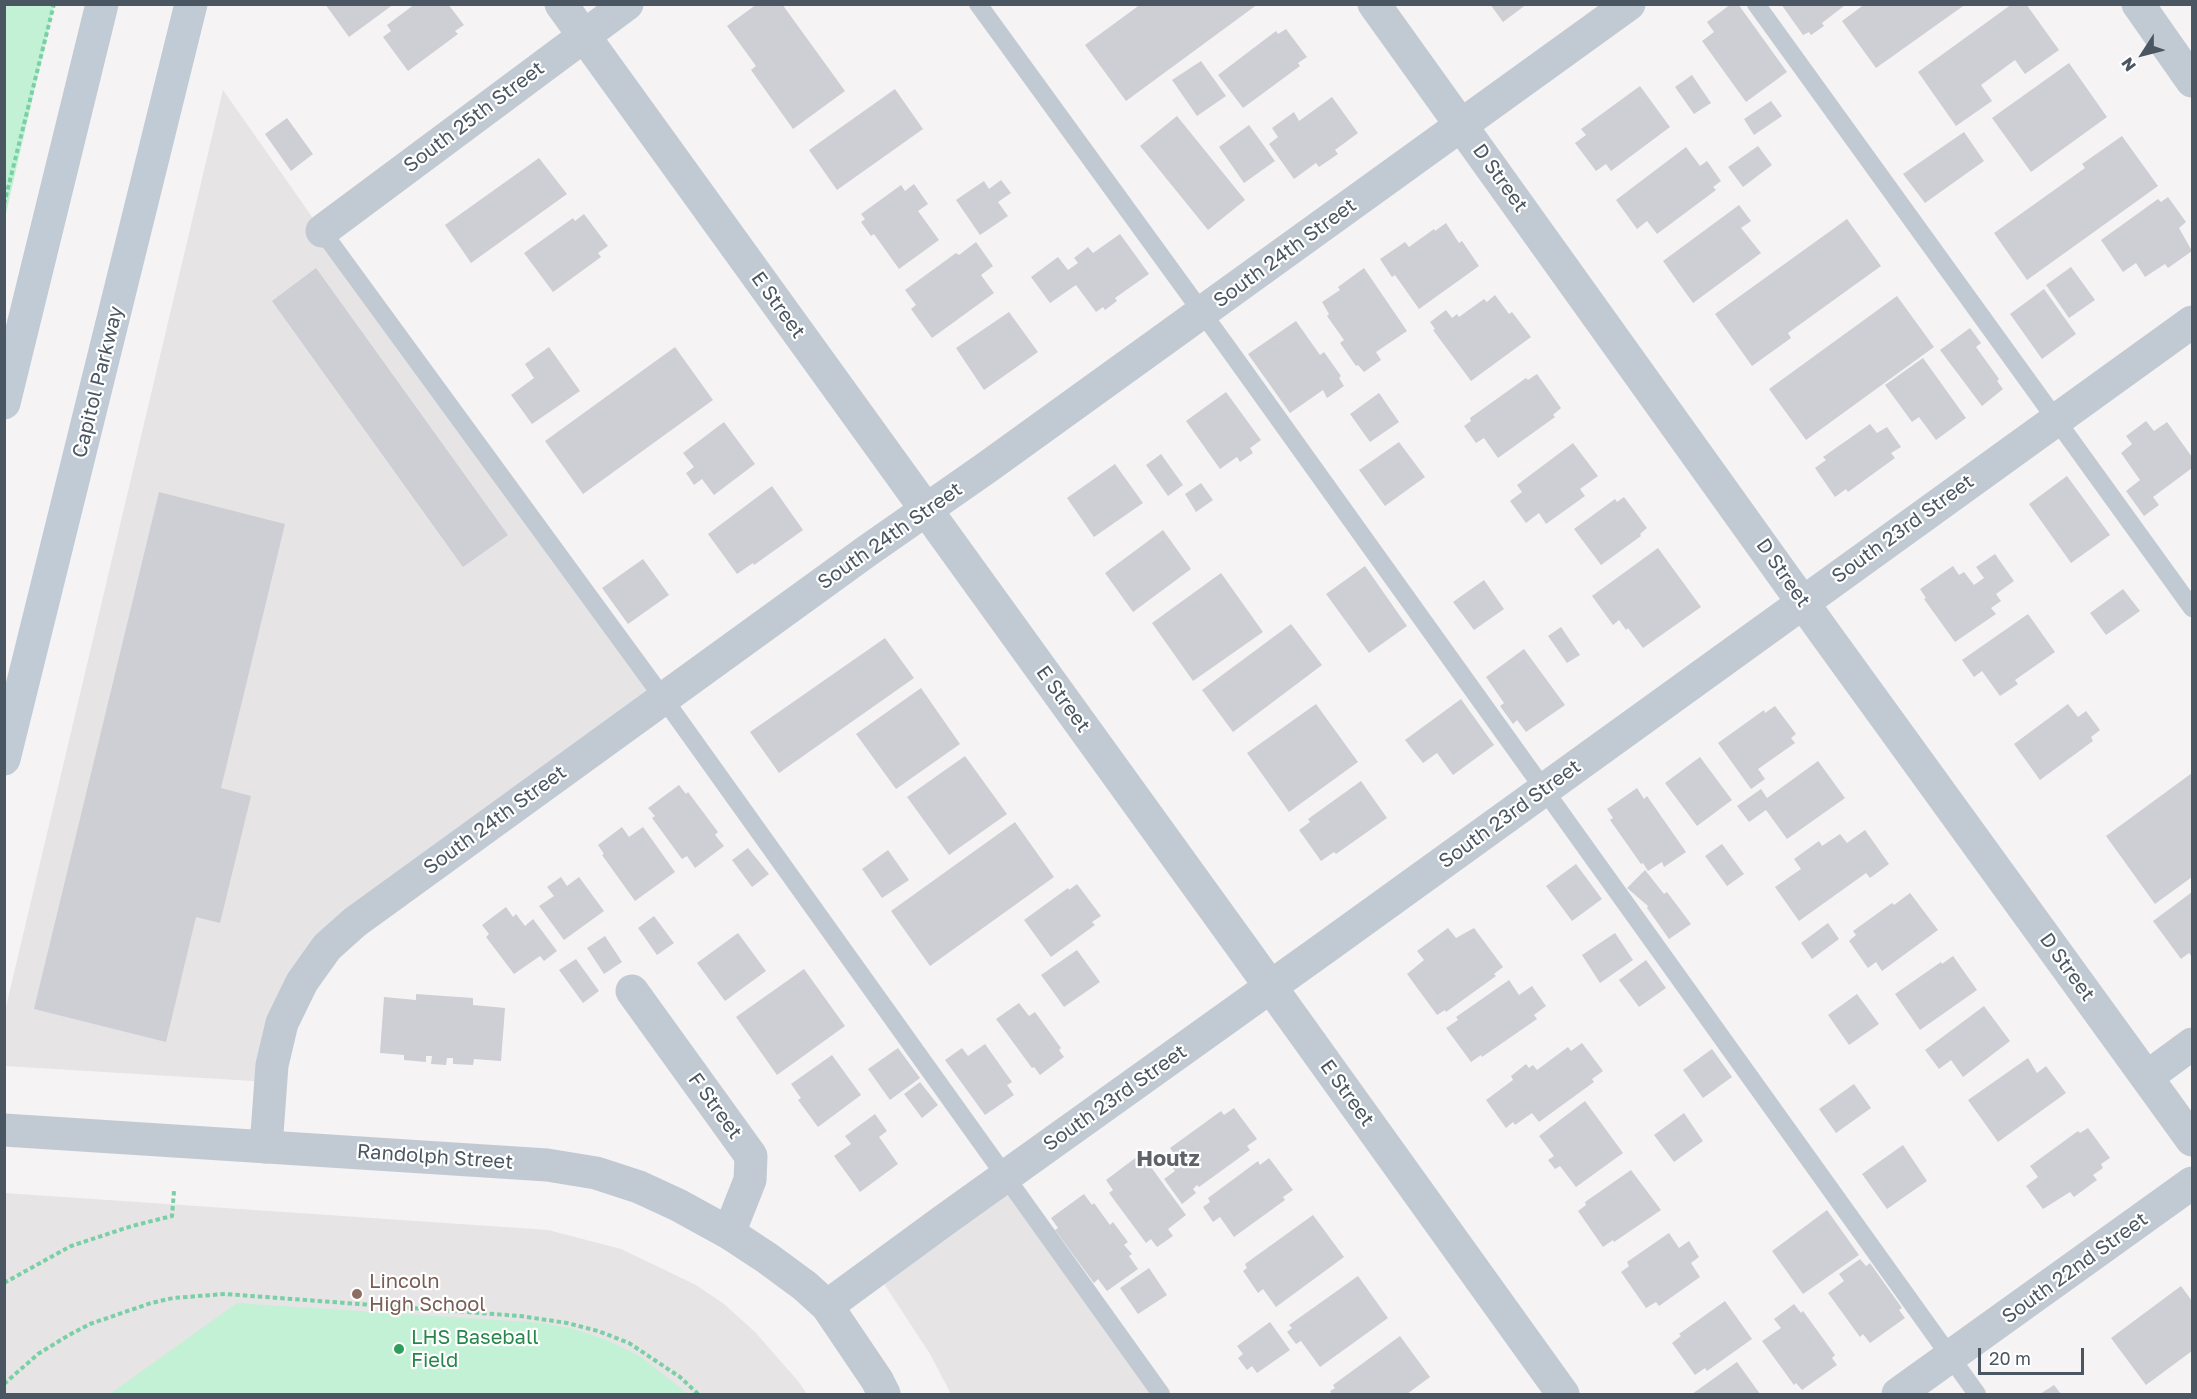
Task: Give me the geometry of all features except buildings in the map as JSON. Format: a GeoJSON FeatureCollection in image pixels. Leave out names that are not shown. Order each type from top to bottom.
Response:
{"type":"FeatureCollection","features":[{"type":"Feature","properties":{"kind":"main road"},"geometry":{"type":"LineString","coordinates":[[4,403],[102,4]]}},
{"type":"Feature","properties":{"kind":"main road","name":"Capitol Parkway"},"geometry":{"type":"LineString","coordinates":[[4,759],[191,4]]}},
{"type":"Feature","properties":{"kind":"street","name":"E Street"},"geometry":{"type":"LineString","coordinates":[[561,4],[1563,1395]]}},
{"type":"Feature","properties":{"kind":"street","name":"South 25th Street"},"geometry":{"type":"LineString","coordinates":[[322,231],[627,4]]}},
{"type":"Feature","properties":{"kind":"street","name":"D Street"},"geometry":{"type":"LineString","coordinates":[[1374,4],[2193,1140]]}},
{"type":"Feature","properties":{"kind":"street","name":"South 24th Street"},"geometry":{"type":"LineString","coordinates":[[266,1147],[272,1065],[282,1023],[302,982],[327,948],[355,922],[1629,4]]}},
{"type":"Feature","properties":{"kind":"street"},"geometry":{"type":"LineString","coordinates":[[2138,4],[2193,81]]}},
{"type":"Feature","properties":{"kind":"street","name":"South 23rd Street"},"geometry":{"type":"LineString","coordinates":[[827,1306],[2193,322]]}},
{"type":"Feature","properties":{"kind":"street","name":"F Street"},"geometry":{"type":"LineString","coordinates":[[632,991],[751,1156],[750,1180],[729,1233]]}},
{"type":"Feature","properties":{"kind":"street"},"geometry":{"type":"LineString","coordinates":[[2147,1077],[2193,1044]]}},
{"type":"Feature","properties":{"kind":"street","name":"Randolph Street"},"geometry":{"type":"LineString","coordinates":[[4,1130],[547,1165],[596,1173],[639,1187],[678,1205],[729,1233],[805,1286],[827,1306],[867,1363],[884,1395]]}},
{"type":"Feature","properties":{"kind":"street","name":"South 22nd Street"},"geometry":{"type":"LineString","coordinates":[[1898,1395],[2193,1183]]}},
{"type":"Feature","properties":{"kind":"lane"},"geometry":{"type":"LineString","coordinates":[[978,4],[1202,312],[1977,1395]]}},
{"type":"Feature","properties":{"kind":"lane"},"geometry":{"type":"LineString","coordinates":[[1756,4],[2193,608]]}},
{"type":"Feature","properties":{"kind":"lane"},"geometry":{"type":"LineString","coordinates":[[322,231],[664,699],[1161,1395]]}},
{"type":"Feature","properties":{"kind":"path"},"geometry":{"type":"LineString","coordinates":[[4,204],[54,4]]}},
{"type":"Feature","properties":{"kind":"path"},"geometry":{"type":"LineString","coordinates":[[4,1283],[71,1246],[132,1226],[172,1216],[174,1191]]}},
{"type":"Feature","properties":{"kind":"path"},"geometry":{"type":"LineString","coordinates":[[4,1384],[22,1366],[45,1349],[90,1324],[172,1298],[225,1294],[520,1316],[567,1323],[598,1331],[629,1343],[680,1377],[698,1395]]}},
{"type":"Feature","properties":{"kind":"shaded area"},"geometry":{"type":"Polygon","coordinates":[[[223,90],[322,231],[664,699],[327,947],[270,1082],[5,1066],[5,1011],[223,90]]]}},
{"type":"Feature","properties":{"kind":"shaded area"},"geometry":{"type":"Polygon","coordinates":[[[1006,1176],[1161,1394],[951,1394],[930,1354],[875,1270],[1006,1176]]]}},
{"type":"Feature","properties":{"kind":"shaded area","name":"Lincoln High School"},"geometry":{"type":"Polygon","coordinates":[[[5,1193],[548,1230],[621,1249],[696,1285],[724,1304],[755,1332],[807,1394],[5,1394],[5,1193]]]}},
{"type":"Feature","properties":{"kind":"green space"},"geometry":{"type":"Polygon","coordinates":[[[4,5],[54,5],[5,218],[4,5]]]}},
{"type":"Feature","properties":{"kind":"green space","name":"LHS Baseball Field"},"geometry":{"type":"Polygon","coordinates":[[[237,1303],[543,1323],[574,1329],[609,1341],[641,1357],[688,1394],[110,1394],[237,1303]]]}},
{"type":"Feature","properties":{"kind":"place","name":"Lincoln High School"},"geometry":{"type":"Point","coordinates":[357,1294]}},
{"type":"Feature","properties":{"kind":"place","name":"LHS Baseball Field"},"geometry":{"type":"Point","coordinates":[399,1349]}},
{"type":"Feature","properties":{"kind":"district","name":"Houtz"},"geometry":{"type":"Point","coordinates":[1168,1159]}}]}
